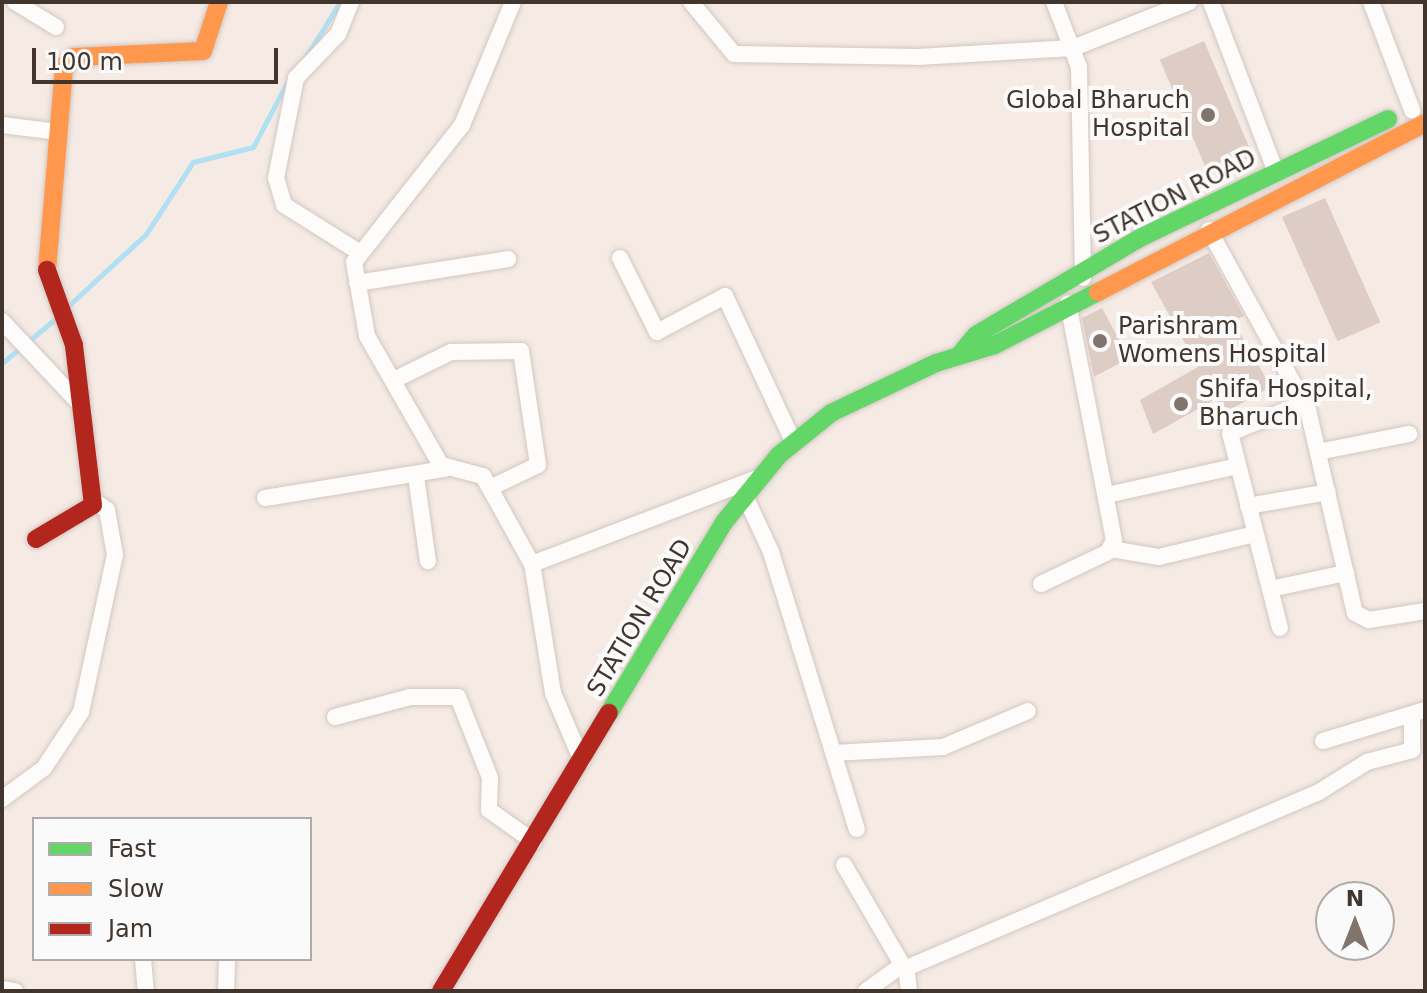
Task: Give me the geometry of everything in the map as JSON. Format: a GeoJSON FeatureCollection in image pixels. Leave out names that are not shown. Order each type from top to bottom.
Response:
{"type":"FeatureCollection","features":[{"type":"Feature","properties":{"kind":"main road"},"geometry":{"type":"LineString","coordinates":[[36,539],[89,511],[92,500],[69,332],[50,292],[58,132],[68,60],[203,51],[219,2]]}},
{"type":"Feature","properties":{"kind":"main road","name":"STATION ROAD"},"geometry":{"type":"LineString","coordinates":[[961,353],[976,335],[1080,274],[1276,172],[1421,113]]}},
{"type":"Feature","properties":{"kind":"main road","name":"STATION ROAD"},"geometry":{"type":"LineString","coordinates":[[441,991],[745,496],[794,443],[831,413],[961,353],[990,348],[1421,113]]}},
{"type":"Feature","properties":{"kind":"street"},"geometry":{"type":"LineString","coordinates":[[15,2],[56,27]]}},
{"type":"Feature","properties":{"kind":"street"},"geometry":{"type":"LineString","coordinates":[[351,2],[338,34],[296,78],[276,178],[284,205],[357,251]]}},
{"type":"Feature","properties":{"kind":"street"},"geometry":{"type":"LineString","coordinates":[[445,469],[367,336],[357,283],[357,251],[462,125],[513,2]]}},
{"type":"Feature","properties":{"kind":"street"},"geometry":{"type":"LineString","coordinates":[[691,2],[727,51],[741,56],[1073,48],[1189,2]]}},
{"type":"Feature","properties":{"kind":"street"},"geometry":{"type":"LineString","coordinates":[[1054,2],[1073,48],[1080,274],[1092,291]]}},
{"type":"Feature","properties":{"kind":"street"},"geometry":{"type":"LineString","coordinates":[[1211,2],[1276,172]]}},
{"type":"Feature","properties":{"kind":"street"},"geometry":{"type":"LineString","coordinates":[[1371,2],[1421,113]]}},
{"type":"Feature","properties":{"kind":"street"},"geometry":{"type":"LineString","coordinates":[[2,125],[58,132]]}},
{"type":"Feature","properties":{"kind":"street"},"geometry":{"type":"LineString","coordinates":[[1209,230],[1304,403],[1346,573],[1362,619],[1425,611]]}},
{"type":"Feature","properties":{"kind":"street"},"geometry":{"type":"LineString","coordinates":[[620,258],[657,332],[725,296],[794,443]]}},
{"type":"Feature","properties":{"kind":"street"},"geometry":{"type":"LineString","coordinates":[[357,283],[508,259]]}},
{"type":"Feature","properties":{"kind":"street"},"geometry":{"type":"LineString","coordinates":[[1068,303],[1107,495],[1111,549]]}},
{"type":"Feature","properties":{"kind":"street"},"geometry":{"type":"LineString","coordinates":[[3,324],[41,357],[77,401]]}},
{"type":"Feature","properties":{"kind":"street"},"geometry":{"type":"LineString","coordinates":[[394,380],[451,352],[521,351],[538,465],[490,488]]}},
{"type":"Feature","properties":{"kind":"street"},"geometry":{"type":"LineString","coordinates":[[1280,628],[1238,466],[1232,428],[1304,403]]}},
{"type":"Feature","properties":{"kind":"street"},"geometry":{"type":"LineString","coordinates":[[1318,452],[1409,434]]}},
{"type":"Feature","properties":{"kind":"street"},"geometry":{"type":"LineString","coordinates":[[1107,495],[1238,466]]}},
{"type":"Feature","properties":{"kind":"street"},"geometry":{"type":"LineString","coordinates":[[265,498],[445,469],[477,472],[490,488],[532,564],[553,693],[582,761]]}},
{"type":"Feature","properties":{"kind":"street"},"geometry":{"type":"LineString","coordinates":[[416,476],[428,561]]}},
{"type":"Feature","properties":{"kind":"street"},"geometry":{"type":"LineString","coordinates":[[532,564],[761,477]]}},
{"type":"Feature","properties":{"kind":"street"},"geometry":{"type":"LineString","coordinates":[[1248,506],[1328,492]]}},
{"type":"Feature","properties":{"kind":"street"},"geometry":{"type":"LineString","coordinates":[[745,496],[771,552],[857,829]]}},
{"type":"Feature","properties":{"kind":"street"},"geometry":{"type":"LineString","coordinates":[[2,799],[44,768],[81,712],[115,555],[107,510],[92,500]]}},
{"type":"Feature","properties":{"kind":"street"},"geometry":{"type":"LineString","coordinates":[[1041,584],[1111,549],[1159,557],[1255,534]]}},
{"type":"Feature","properties":{"kind":"street"},"geometry":{"type":"LineString","coordinates":[[1270,589],[1346,573]]}},
{"type":"Feature","properties":{"kind":"street"},"geometry":{"type":"LineString","coordinates":[[335,717],[410,697],[458,697],[490,778],[489,810],[534,842]]}},
{"type":"Feature","properties":{"kind":"street"},"geometry":{"type":"LineString","coordinates":[[833,753],[943,747],[1028,711]]}},
{"type":"Feature","properties":{"kind":"street"},"geometry":{"type":"LineString","coordinates":[[866,991],[900,962],[1319,792],[1367,762],[1412,750],[1418,712],[1323,741]]}},
{"type":"Feature","properties":{"kind":"street"},"geometry":{"type":"LineString","coordinates":[[844,865],[900,962],[909,991]]}},
{"type":"Feature","properties":{"kind":"street"},"geometry":{"type":"LineString","coordinates":[[143,961],[146,991]]}},
{"type":"Feature","properties":{"kind":"street"},"geometry":{"type":"LineString","coordinates":[[226,991],[227,961]]}},
{"type":"Feature","properties":{"kind":"street"},"geometry":{"type":"LineString","coordinates":[[2,989],[15,991]]}},
{"type":"Feature","properties":{"kind":"building"},"geometry":{"type":"Polygon","coordinates":[[[1204,41],[1253,156],[1209,175],[1160,60],[1204,41]]]}},
{"type":"Feature","properties":{"kind":"building"},"geometry":{"type":"Polygon","coordinates":[[[1325,198],[1380,322],[1337,341],[1282,217],[1325,198]]]}},
{"type":"Feature","properties":{"kind":"building"},"geometry":{"type":"Polygon","coordinates":[[[1209,253],[1244,316],[1233,321],[1271,387],[1224,413],[1216,399],[1153,434],[1140,400],[1198,367],[1151,282],[1209,253]]]}},
{"type":"Feature","properties":{"kind":"building"},"geometry":{"type":"Polygon","coordinates":[[[1102,308],[1129,358],[1094,377],[1082,318],[1102,308]]]}},
{"type":"Feature","properties":{"kind":"waterway"},"geometry":{"type":"LineString","coordinates":[[305,58],[340,2]]}},
{"type":"Feature","properties":{"kind":"waterway"},"geometry":{"type":"LineString","coordinates":[[67,307],[146,234],[193,162],[253,147],[291,75]]}},
{"type":"Feature","properties":{"kind":"waterway"},"geometry":{"type":"LineString","coordinates":[[2,363],[54,320]]}},
{"type":"Feature","properties":{"kind":"traffic: fast"},"geometry":{"type":"LineString","coordinates":[[961,353],[976,335],[1142,237],[1388,119]]}},
{"type":"Feature","properties":{"kind":"traffic: fast"},"geometry":{"type":"LineString","coordinates":[[609,713],[725,521],[779,455],[831,413],[936,363],[995,345],[1098,292]]}},
{"type":"Feature","properties":{"kind":"traffic: slow"},"geometry":{"type":"LineString","coordinates":[[47,270],[64,66],[74,57],[203,51],[219,2]]}},
{"type":"Feature","properties":{"kind":"traffic: slow"},"geometry":{"type":"LineString","coordinates":[[1098,292],[1425,123]]}},
{"type":"Feature","properties":{"kind":"traffic: jam"},"geometry":{"type":"LineString","coordinates":[[36,539],[93,505],[74,345],[47,270]]}},
{"type":"Feature","properties":{"kind":"traffic: jam"},"geometry":{"type":"LineString","coordinates":[[441,991],[609,713]]}},
{"type":"Feature","properties":{"kind":"place","name":"Global Bharuch Hospital"},"geometry":{"type":"Point","coordinates":[1208,115]}},
{"type":"Feature","properties":{"kind":"place","name":"Parishram Womens Hospital"},"geometry":{"type":"Point","coordinates":[1100,341]}},
{"type":"Feature","properties":{"kind":"place","name":"Shifa Hospital, Bharuch"},"geometry":{"type":"Point","coordinates":[1181,404]}}]}
